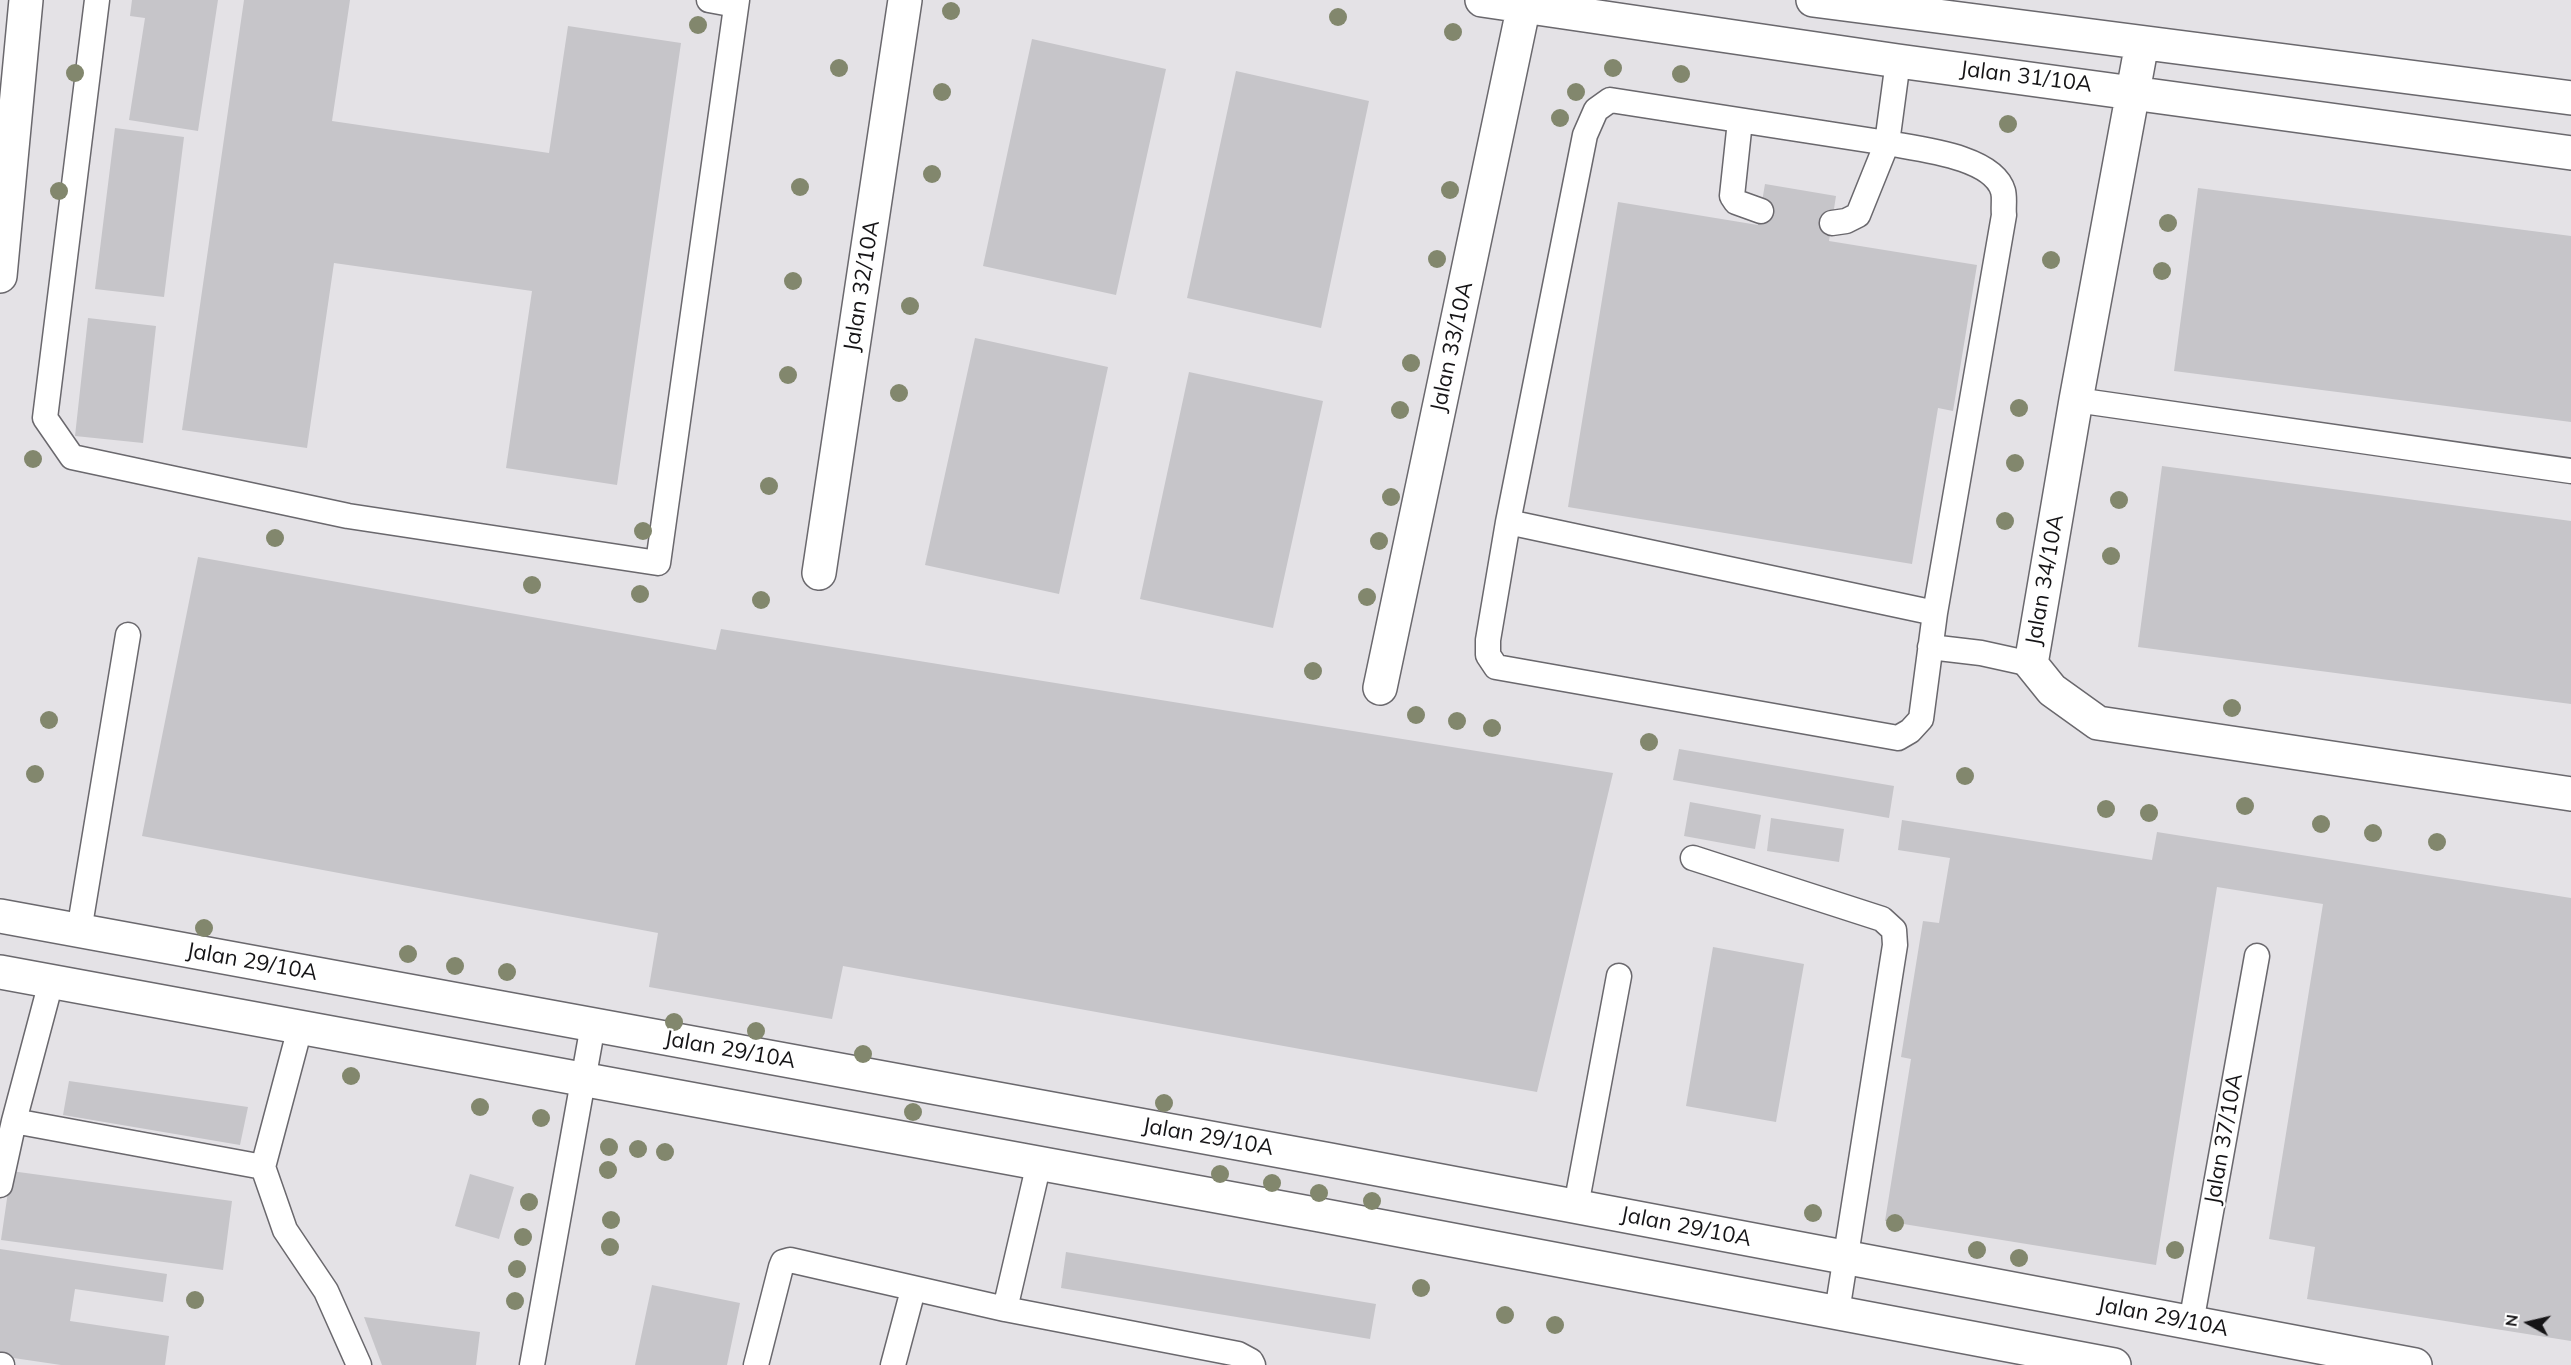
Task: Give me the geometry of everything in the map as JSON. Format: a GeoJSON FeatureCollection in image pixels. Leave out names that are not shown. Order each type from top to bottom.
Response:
{"type":"FeatureCollection","features":[{"type":"Feature","properties":{"kind":"street"},"geometry":{"type":"LineString","coordinates":[[0,276],[26,0]]}},
{"type":"Feature","properties":{"kind":"street","name":"Jalan 32/10A"},"geometry":{"type":"LineString","coordinates":[[819,573],[905,0]]}},
{"type":"Feature","properties":{"kind":"street","name":"Jalan 31/10A"},"geometry":{"type":"LineString","coordinates":[[1482,0],[1898,61],[2132,91],[2571,153]]}},
{"type":"Feature","properties":{"kind":"street"},"geometry":{"type":"LineString","coordinates":[[1813,0],[2571,98]]}},
{"type":"Feature","properties":{"kind":"street","name":"Jalan 33/10A"},"geometry":{"type":"LineString","coordinates":[[1380,688],[1524,5]]}},
{"type":"Feature","properties":{"kind":"street","name":"Jalan 34/10A"},"geometry":{"type":"LineString","coordinates":[[2142,42],[2076,400],[2031,664],[2052,690],[2098,723],[2571,794]]}},
{"type":"Feature","properties":{"kind":"street","name":"Jalan 29/10A"},"geometry":{"type":"LineString","coordinates":[[0,916],[1576,1206],[2415,1365]]}},
{"type":"Feature","properties":{"kind":"street"},"geometry":{"type":"LineString","coordinates":[[0,972],[1039,1163],[2114,1365]]}},
{"type":"Feature","properties":{"kind":"lane"},"geometry":{"type":"LineString","coordinates":[[97,0],[45,418],[72,457],[348,516],[658,563],[736,2],[709,0]]}},
{"type":"Feature","properties":{"kind":"lane"},"geometry":{"type":"LineString","coordinates":[[1832,224],[1846,221],[1857,215],[1887,143],[1898,61]]}},
{"type":"Feature","properties":{"kind":"lane"},"geometry":{"type":"LineString","coordinates":[[1610,100],[1740,121],[1887,143],[1960,157],[1986,169],[2003,190],[2004,215],[1935,613],[1921,719],[1910,731],[1898,738],[1496,667],[1488,655],[1488,640],[1508,522],[1585,135],[1596,110],[1610,100]]}},
{"type":"Feature","properties":{"kind":"lane"},"geometry":{"type":"LineString","coordinates":[[1740,121],[1731,188],[1732,196],[1736,202],[1761,211]]}},
{"type":"Feature","properties":{"kind":"lane"},"geometry":{"type":"LineString","coordinates":[[2076,400],[2571,471]]}},
{"type":"Feature","properties":{"kind":"lane"},"geometry":{"type":"LineString","coordinates":[[1508,522],[1935,613]]}},
{"type":"Feature","properties":{"kind":"lane"},"geometry":{"type":"LineString","coordinates":[[80,931],[129,635]]}},
{"type":"Feature","properties":{"kind":"lane"},"geometry":{"type":"LineString","coordinates":[[1930,647],[1981,653],[2031,664]]}},
{"type":"Feature","properties":{"kind":"lane"},"geometry":{"type":"LineString","coordinates":[[1693,858],[1882,919],[1894,930],[1895,945],[1837,1312]]}},
{"type":"Feature","properties":{"kind":"lane","name":"Jalan 37/10A"},"geometry":{"type":"LineString","coordinates":[[2191,1323],[2258,956]]}},
{"type":"Feature","properties":{"kind":"lane"},"geometry":{"type":"LineString","coordinates":[[1576,1206],[1618,976]]}},
{"type":"Feature","properties":{"kind":"lane"},"geometry":{"type":"LineString","coordinates":[[0,1185],[14,1121],[51,982]]}},
{"type":"Feature","properties":{"kind":"lane"},"geometry":{"type":"LineString","coordinates":[[532,1365],[593,1025]]}},
{"type":"Feature","properties":{"kind":"lane"},"geometry":{"type":"LineString","coordinates":[[300,1028],[263,1167],[285,1230],[326,1291],[359,1365]]}},
{"type":"Feature","properties":{"kind":"lane"},"geometry":{"type":"LineString","coordinates":[[14,1121],[263,1167]]}},
{"type":"Feature","properties":{"kind":"lane"},"geometry":{"type":"LineString","coordinates":[[1005,1309],[1039,1163]]}},
{"type":"Feature","properties":{"kind":"lane"},"geometry":{"type":"LineString","coordinates":[[756,1365],[783,1262],[790,1260],[913,1290],[1238,1354],[1251,1361],[1253,1365]]}},
{"type":"Feature","properties":{"kind":"lane"},"geometry":{"type":"LineString","coordinates":[[893,1365],[913,1290]]}},
{"type":"Feature","properties":{"kind":"building"},"geometry":{"type":"Polygon","coordinates":[[[132,0],[218,0],[198,131],[129,120],[145,18],[130,16],[132,0]]]}},
{"type":"Feature","properties":{"kind":"building"},"geometry":{"type":"Polygon","coordinates":[[[244,0],[350,0],[332,121],[549,153],[568,26],[681,43],[617,485],[506,468],[532,291],[334,263],[307,448],[182,430],[244,0]]]}},
{"type":"Feature","properties":{"kind":"building"},"geometry":{"type":"Polygon","coordinates":[[[1032,39],[1166,69],[1116,295],[983,266],[1032,39]]]}},
{"type":"Feature","properties":{"kind":"building"},"geometry":{"type":"Polygon","coordinates":[[[1236,71],[1369,101],[1321,328],[1187,298],[1236,71]]]}},
{"type":"Feature","properties":{"kind":"building"},"geometry":{"type":"Polygon","coordinates":[[[115,128],[184,137],[164,297],[95,289],[115,128]]]}},
{"type":"Feature","properties":{"kind":"building"},"geometry":{"type":"Polygon","coordinates":[[[1765,184],[1836,196],[1829,241],[1977,265],[1953,411],[1938,408],[1912,564],[1568,507],[1618,202],[1758,225],[1765,184]]]}},
{"type":"Feature","properties":{"kind":"building"},"geometry":{"type":"Polygon","coordinates":[[[2198,188],[2571,236],[2571,422],[2174,371],[2198,188]]]}},
{"type":"Feature","properties":{"kind":"building"},"geometry":{"type":"Polygon","coordinates":[[[88,318],[156,326],[143,443],[75,436],[88,318]]]}},
{"type":"Feature","properties":{"kind":"building"},"geometry":{"type":"Polygon","coordinates":[[[975,338],[1108,367],[1059,594],[925,565],[975,338]]]}},
{"type":"Feature","properties":{"kind":"building"},"geometry":{"type":"Polygon","coordinates":[[[1189,372],[1323,401],[1273,628],[1140,599],[1189,372]]]}},
{"type":"Feature","properties":{"kind":"building"},"geometry":{"type":"Polygon","coordinates":[[[2162,466],[2571,521],[2571,704],[2138,647],[2162,466]]]}},
{"type":"Feature","properties":{"kind":"building"},"geometry":{"type":"Polygon","coordinates":[[[198,557],[716,650],[721,629],[1613,773],[1537,1092],[843,966],[832,1019],[649,987],[658,933],[142,836],[198,557]]]}},
{"type":"Feature","properties":{"kind":"building"},"geometry":{"type":"Polygon","coordinates":[[[1679,749],[1894,786],[1889,818],[1673,780],[1679,749]]]}},
{"type":"Feature","properties":{"kind":"building"},"geometry":{"type":"Polygon","coordinates":[[[1690,802],[1761,815],[1755,849],[1684,836],[1690,802]]]}},
{"type":"Feature","properties":{"kind":"building"},"geometry":{"type":"Polygon","coordinates":[[[1771,818],[1844,829],[1839,862],[1767,851],[1771,818]]]}},
{"type":"Feature","properties":{"kind":"building"},"geometry":{"type":"Polygon","coordinates":[[[1902,820],[2152,860],[2157,832],[2571,898],[2571,1341],[2307,1299],[2315,1247],[2269,1239],[2323,904],[2217,887],[2156,1265],[1885,1221],[1911,1059],[1901,1057],[1923,921],[1939,923],[1950,858],[1898,850],[1902,820]]]}},
{"type":"Feature","properties":{"kind":"building"},"geometry":{"type":"Polygon","coordinates":[[[1713,947],[1804,964],[1776,1122],[1686,1106],[1713,947]]]}},
{"type":"Feature","properties":{"kind":"building"},"geometry":{"type":"Polygon","coordinates":[[[69,1081],[248,1107],[240,1145],[63,1115],[69,1081]]]}},
{"type":"Feature","properties":{"kind":"building"},"geometry":{"type":"Polygon","coordinates":[[[11,1171],[232,1201],[223,1270],[1,1240],[11,1171]]]}},
{"type":"Feature","properties":{"kind":"building"},"geometry":{"type":"Polygon","coordinates":[[[470,1174],[514,1187],[499,1239],[455,1226],[470,1174]]]}},
{"type":"Feature","properties":{"kind":"building"},"geometry":{"type":"Polygon","coordinates":[[[0,1249],[167,1274],[163,1302],[75,1289],[70,1321],[169,1336],[165,1365],[61,1365],[0,1356],[0,1249]]]}},
{"type":"Feature","properties":{"kind":"building"},"geometry":{"type":"Polygon","coordinates":[[[1066,1252],[1376,1304],[1370,1339],[1061,1288],[1066,1252]]]}},
{"type":"Feature","properties":{"kind":"building"},"geometry":{"type":"Polygon","coordinates":[[[652,1285],[740,1303],[727,1365],[635,1365],[652,1285]]]}},
{"type":"Feature","properties":{"kind":"building"},"geometry":{"type":"Polygon","coordinates":[[[364,1317],[480,1332],[476,1365],[382,1365],[364,1317]]]}}]}
